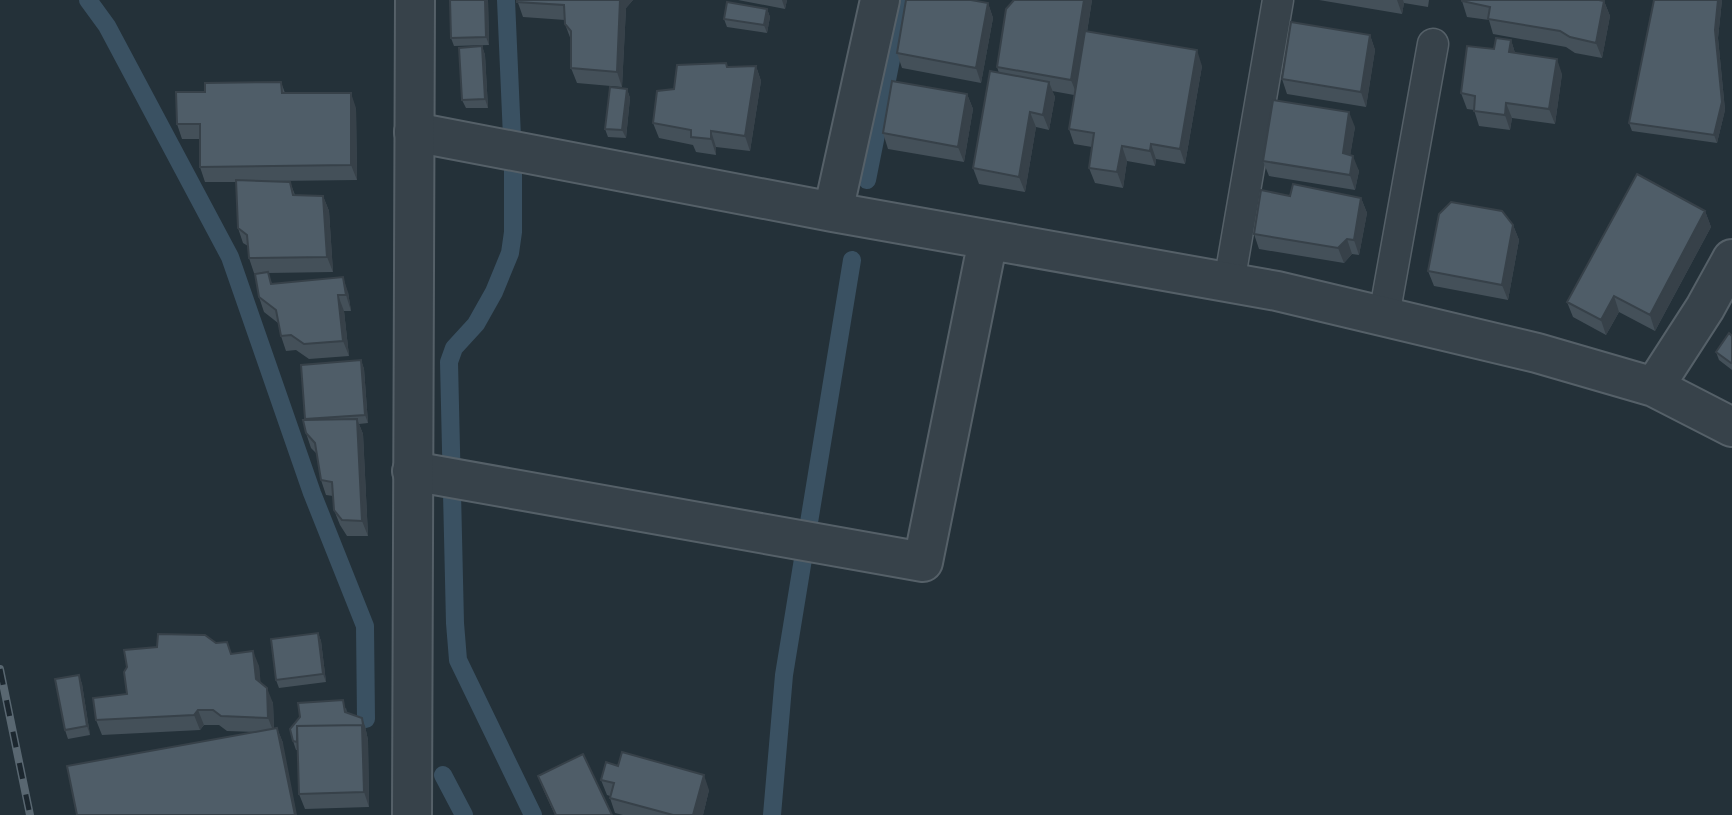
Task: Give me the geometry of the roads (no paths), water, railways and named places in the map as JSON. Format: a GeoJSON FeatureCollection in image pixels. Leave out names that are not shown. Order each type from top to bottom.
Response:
{"type":"FeatureCollection","features":[{"type":"Feature","properties":{"kind":"street"},"geometry":{"type":"LineString","coordinates":[[412,815],[415,0]]}},
{"type":"Feature","properties":{"kind":"street"},"geometry":{"type":"LineString","coordinates":[[833,212],[880,0]]}},
{"type":"Feature","properties":{"kind":"street"},"geometry":{"type":"LineString","coordinates":[[414,132],[833,212],[1277,292],[1537,353],[1654,387],[1732,427]]}},
{"type":"Feature","properties":{"kind":"street"},"geometry":{"type":"LineString","coordinates":[[412,471],[923,562],[988,240]]}},
{"type":"Feature","properties":{"kind":"street"},"geometry":{"type":"LineString","coordinates":[[1654,387],[1705,308],[1732,259]]}},
{"type":"Feature","properties":{"kind":"lane"},"geometry":{"type":"LineString","coordinates":[[1229,283],[1278,0]]}},
{"type":"Feature","properties":{"kind":"lane"},"geometry":{"type":"LineString","coordinates":[[1384,316],[1433,44]]}},
{"type":"Feature","properties":{"kind":"waterway"},"geometry":{"type":"LineString","coordinates":[[88,0],[107,26],[230,257],[312,493],[365,626],[366,719]]}},
{"type":"Feature","properties":{"kind":"waterway"},"geometry":{"type":"LineString","coordinates":[[506,0],[513,160],[513,232],[510,253],[494,292],[476,324],[454,348],[449,362],[455,623],[458,660],[533,815]]}},
{"type":"Feature","properties":{"kind":"waterway"},"geometry":{"type":"LineString","coordinates":[[867,180],[903,0]]}},
{"type":"Feature","properties":{"kind":"waterway"},"geometry":{"type":"LineString","coordinates":[[772,815],[784,675],[852,260]]}},
{"type":"Feature","properties":{"kind":"waterway"},"geometry":{"type":"LineString","coordinates":[[443,775],[464,815]]}},
{"type":"Feature","properties":{"kind":"railway"},"geometry":{"type":"LineString","coordinates":[[0,669],[30,815]]}}]}
